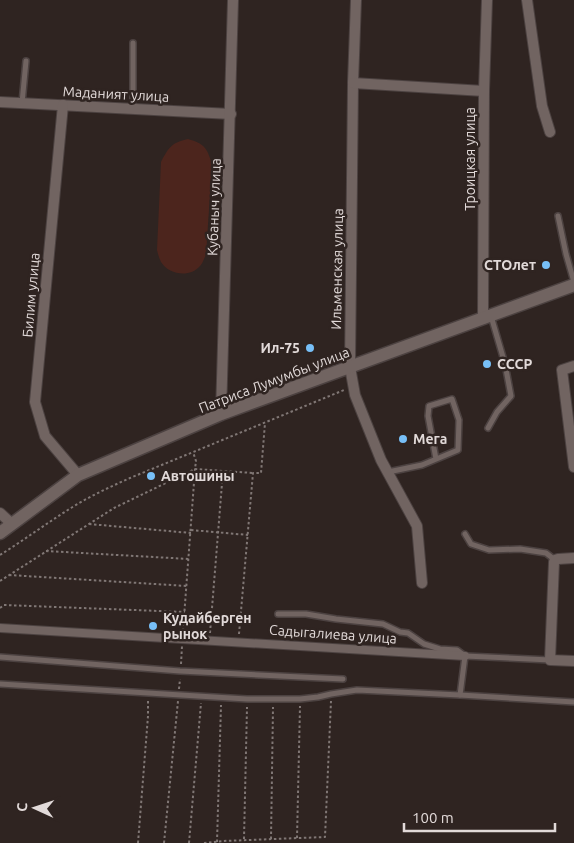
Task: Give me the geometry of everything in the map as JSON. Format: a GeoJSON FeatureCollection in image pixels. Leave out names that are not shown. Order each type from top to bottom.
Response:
{"type":"FeatureCollection","features":[{"type":"Feature","properties":{"kind":"street","name":"Кубаныч улица"},"geometry":{"type":"LineString","coordinates":[[221,414],[233,0]]}},
{"type":"Feature","properties":{"kind":"street","name":"Ильменская улица"},"geometry":{"type":"LineString","coordinates":[[356,0],[353,83],[350,367],[356,395],[381,460],[417,526],[422,582]]}},
{"type":"Feature","properties":{"kind":"street","name":"Троицкая улица"},"geometry":{"type":"LineString","coordinates":[[487,0],[484,91],[487,317]]}},
{"type":"Feature","properties":{"kind":"street"},"geometry":{"type":"LineString","coordinates":[[527,0],[542,106],[550,132]]}},
{"type":"Feature","properties":{"kind":"street"},"geometry":{"type":"LineString","coordinates":[[353,83],[484,91]]}},
{"type":"Feature","properties":{"kind":"street","name":"Маданият улица"},"geometry":{"type":"LineString","coordinates":[[0,102],[231,114]]}},
{"type":"Feature","properties":{"kind":"street","name":"Билим улица"},"geometry":{"type":"LineString","coordinates":[[63,105],[35,402],[46,436],[78,475]]}},
{"type":"Feature","properties":{"kind":"street","name":"Патриса Лумумбы улица"},"geometry":{"type":"LineString","coordinates":[[0,533],[78,475],[221,414],[574,284]]}},
{"type":"Feature","properties":{"kind":"street"},"geometry":{"type":"LineString","coordinates":[[574,366],[562,370],[574,467]]}},
{"type":"Feature","properties":{"kind":"street"},"geometry":{"type":"LineString","coordinates":[[0,513],[12,524]]}},
{"type":"Feature","properties":{"kind":"street"},"geometry":{"type":"LineString","coordinates":[[550,660],[554,562],[555,560],[574,558]]}},
{"type":"Feature","properties":{"kind":"street","name":"Садыгалиева улица"},"geometry":{"type":"LineString","coordinates":[[0,628],[466,656]]}},
{"type":"Feature","properties":{"kind":"street","name":"Садыгалиева улица"},"geometry":{"type":"LineString","coordinates":[[550,660],[574,661]]}},
{"type":"Feature","properties":{"kind":"lane"},"geometry":{"type":"LineString","coordinates":[[133,43],[133,109]]}},
{"type":"Feature","properties":{"kind":"lane"},"geometry":{"type":"LineString","coordinates":[[22,103],[26,61]]}},
{"type":"Feature","properties":{"kind":"lane"},"geometry":{"type":"LineString","coordinates":[[558,216],[574,284]]}},
{"type":"Feature","properties":{"kind":"lane"},"geometry":{"type":"LineString","coordinates":[[487,317],[506,364],[511,396],[497,412],[488,428]]}},
{"type":"Feature","properties":{"kind":"lane"},"geometry":{"type":"LineString","coordinates":[[388,472],[422,465],[458,450],[459,420],[452,399],[428,406],[436,459]]}},
{"type":"Feature","properties":{"kind":"lane"},"geometry":{"type":"LineString","coordinates":[[466,534],[471,544],[489,550],[520,549],[546,553],[555,560]]}},
{"type":"Feature","properties":{"kind":"lane"},"geometry":{"type":"LineString","coordinates":[[278,614],[306,614],[383,624],[400,632],[408,633],[424,644],[440,649],[457,650],[466,656],[460,695]]}},
{"type":"Feature","properties":{"kind":"lane","name":"Садыгалиева улица"},"geometry":{"type":"LineString","coordinates":[[466,656],[550,660]]}},
{"type":"Feature","properties":{"kind":"lane"},"geometry":{"type":"LineString","coordinates":[[0,657],[180,671],[343,679]]}},
{"type":"Feature","properties":{"kind":"lane"},"geometry":{"type":"LineString","coordinates":[[0,684],[247,699],[300,699],[357,690],[574,702]]}},
{"type":"Feature","properties":{"kind":"path"},"geometry":{"type":"LineString","coordinates":[[0,555],[97,493],[354,386]]}},
{"type":"Feature","properties":{"kind":"path"},"geometry":{"type":"LineString","coordinates":[[0,581],[114,508],[195,470],[261,473],[265,423]]}},
{"type":"Feature","properties":{"kind":"path"},"geometry":{"type":"LineString","coordinates":[[164,843],[187,586],[196,461],[193,452]]}},
{"type":"Feature","properties":{"kind":"path"},"geometry":{"type":"LineString","coordinates":[[209,640],[223,471]]}},
{"type":"Feature","properties":{"kind":"path"},"geometry":{"type":"LineString","coordinates":[[238,642],[253,473]]}},
{"type":"Feature","properties":{"kind":"path"},"geometry":{"type":"LineString","coordinates":[[89,524],[248,535]]}},
{"type":"Feature","properties":{"kind":"path"},"geometry":{"type":"LineString","coordinates":[[45,552],[189,559]]}},
{"type":"Feature","properties":{"kind":"path"},"geometry":{"type":"LineString","coordinates":[[9,575],[187,586]]}},
{"type":"Feature","properties":{"kind":"path"},"geometry":{"type":"LineString","coordinates":[[0,608],[4,604],[185,612]]}},
{"type":"Feature","properties":{"kind":"path"},"geometry":{"type":"LineString","coordinates":[[138,843],[148,694]]}},
{"type":"Feature","properties":{"kind":"path"},"geometry":{"type":"LineString","coordinates":[[204,843],[325,837],[331,694]]}},
{"type":"Feature","properties":{"kind":"path"},"geometry":{"type":"LineString","coordinates":[[189,843],[201,696]]}},
{"type":"Feature","properties":{"kind":"path"},"geometry":{"type":"LineString","coordinates":[[217,842],[221,697]]}},
{"type":"Feature","properties":{"kind":"path"},"geometry":{"type":"LineString","coordinates":[[244,840],[247,699]]}},
{"type":"Feature","properties":{"kind":"path"},"geometry":{"type":"LineString","coordinates":[[271,839],[273,699]]}},
{"type":"Feature","properties":{"kind":"path"},"geometry":{"type":"LineString","coordinates":[[297,838],[300,699]]}},
{"type":"Feature","properties":{"kind":"shaded area"},"geometry":{"type":"Polygon","coordinates":[[[188,139],[204,147],[209,154],[212,164],[206,255],[196,270],[180,273],[169,270],[165,266],[160,260],[157,250],[161,162],[171,146],[188,139]]]}},
{"type":"Feature","properties":{"kind":"place","name":"СТОлет"},"geometry":{"type":"Point","coordinates":[546,265]}},
{"type":"Feature","properties":{"kind":"place","name":"Ил-75"},"geometry":{"type":"Point","coordinates":[310,348]}},
{"type":"Feature","properties":{"kind":"place","name":"СССР"},"geometry":{"type":"Point","coordinates":[487,364]}},
{"type":"Feature","properties":{"kind":"place","name":"Мега"},"geometry":{"type":"Point","coordinates":[403,439]}},
{"type":"Feature","properties":{"kind":"place","name":"Автошины"},"geometry":{"type":"Point","coordinates":[151,476]}},
{"type":"Feature","properties":{"kind":"place","name":"Кудайберген рынок"},"geometry":{"type":"Point","coordinates":[153,626]}}]}
